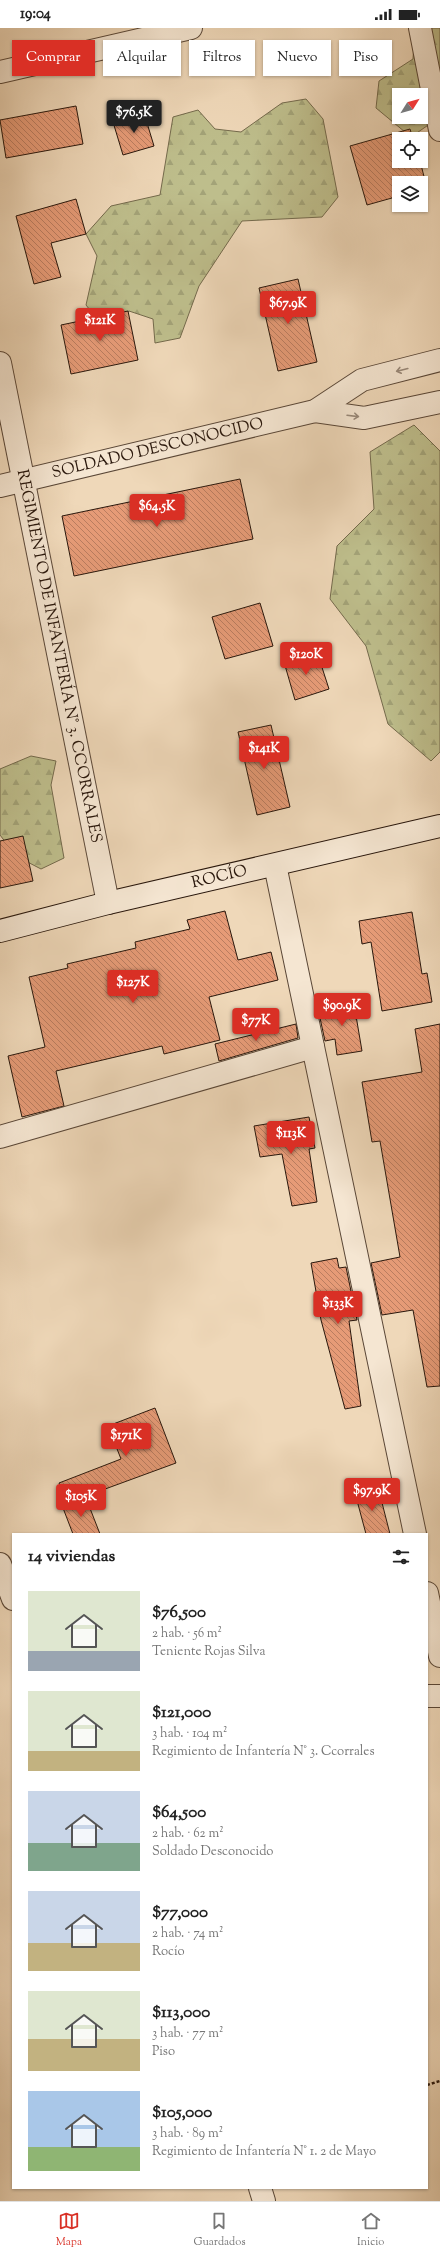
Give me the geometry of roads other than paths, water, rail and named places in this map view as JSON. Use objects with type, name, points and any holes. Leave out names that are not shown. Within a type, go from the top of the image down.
[{"type":"street","points":[[0,72],[191,28]]},
{"type":"street","points":[[420,28],[440,130]]},
{"type":"street","name":"SOLDADO DESCONOCIDO","points":[[0,486],[315,411],[362,380],[440,360]]},
{"type":"street","name":"REGIMIENTO DE INFANTERÍA N° 3. CCORRALES","points":[[0,363],[108,903]]},
{"type":"street","name":"SOLDADO DESCONOCIDO","points":[[315,411],[364,418],[440,402]]},
{"type":"street","name":"ROCÍO","points":[[0,931],[108,903],[440,827]]},
{"type":"street","points":[[275,865],[415,1533]]},
{"type":"street","points":[[0,1137],[313,1047]]},
{"type":"street","points":[[0,1564],[12,1596]]},
{"type":"street","points":[[428,1599],[440,1656]]},
{"type":"street","points":[[428,1696],[440,1696]]},
{"type":"street","points":[[260,2189],[264,2201]]}]
